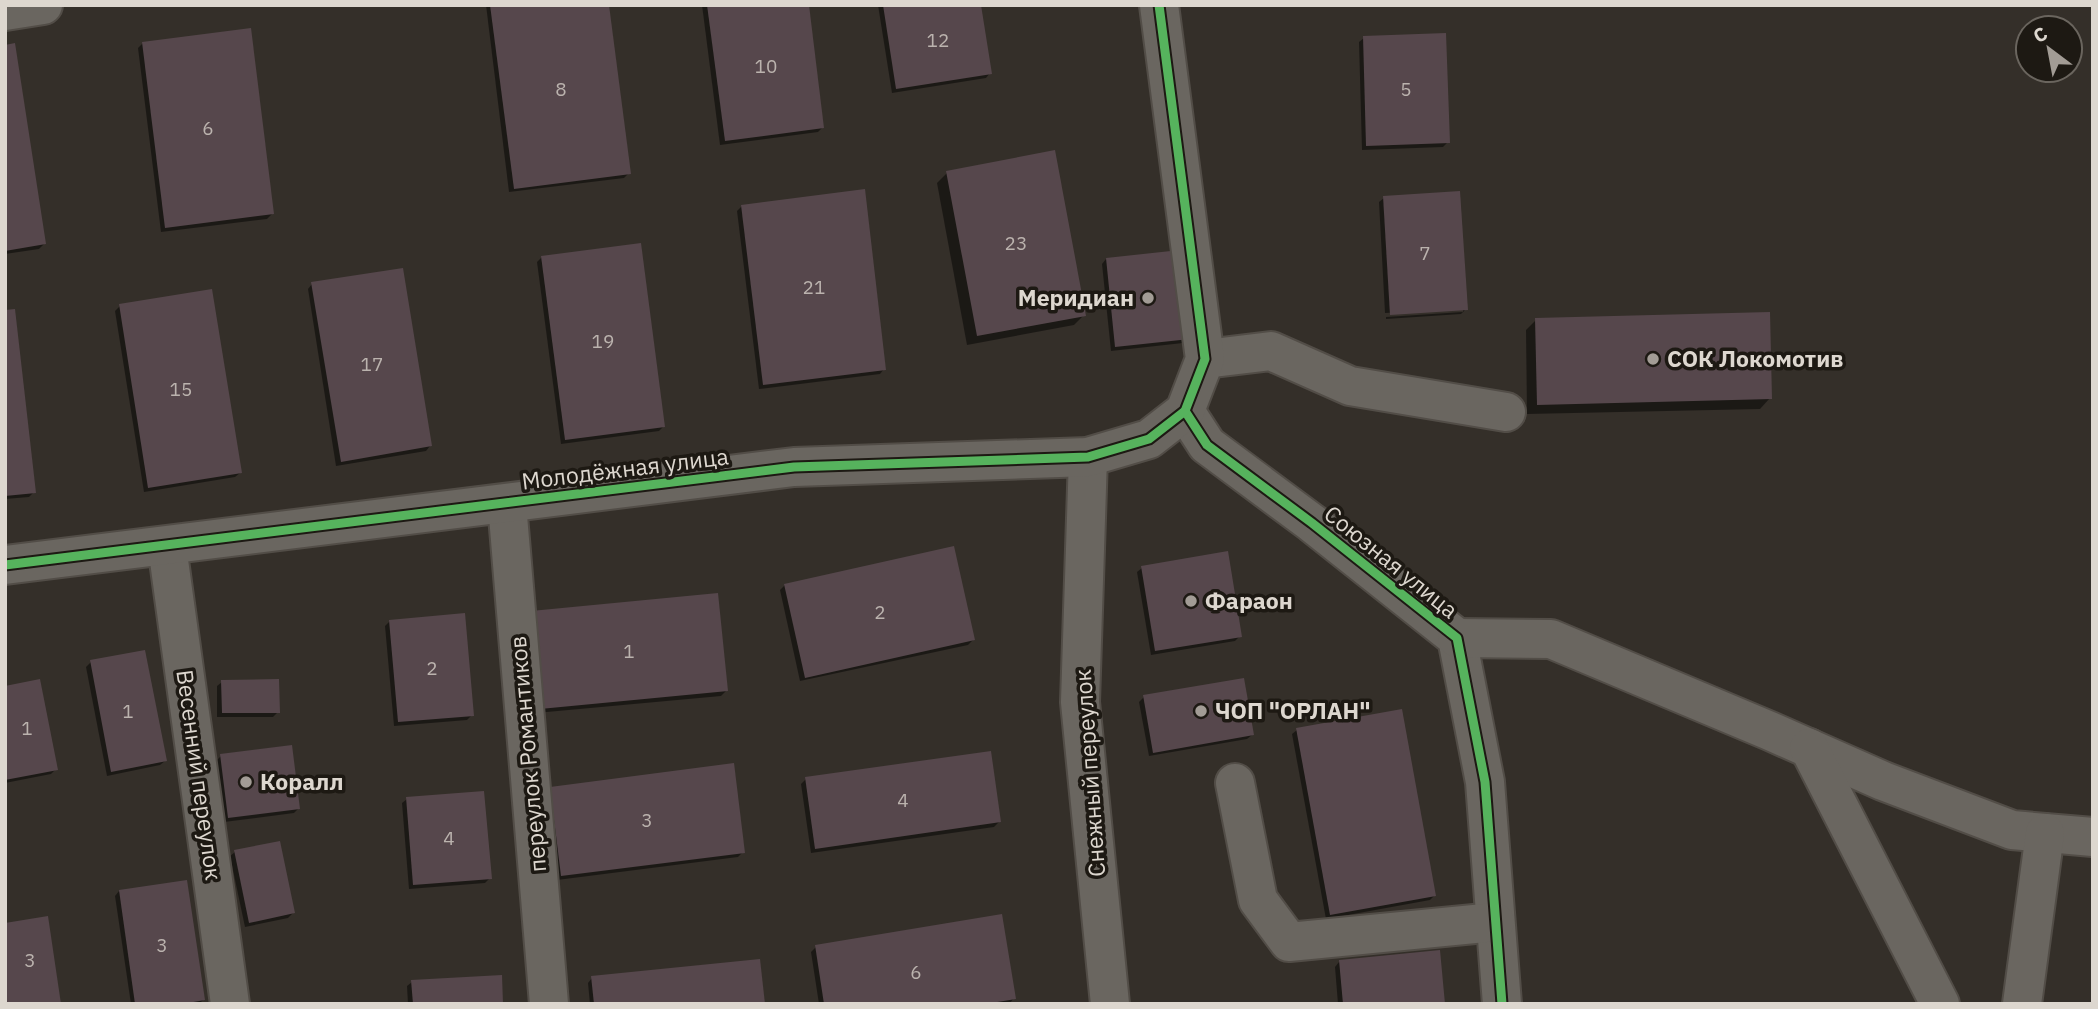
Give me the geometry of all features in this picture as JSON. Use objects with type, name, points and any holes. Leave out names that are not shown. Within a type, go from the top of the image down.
[{"type":"street","points":[[5,11],[43,5]]},
{"type":"street","points":[[1159,5],[1205,359],[1185,411]]},
{"type":"street","points":[[1205,359],[1271,351],[1350,386],[1506,412]]},
{"type":"street","name":"Молодёжная улица","points":[[5,565],[794,467],[1088,457],[1149,439],[1185,411]]},
{"type":"street","name":"Союзная улица","points":[[1185,411],[1207,445],[1312,523],[1457,638],[1485,782],[1502,1004]]},
{"type":"street","name":"Снежный переулок","points":[[1088,457],[1080,702],[1110,1004]]},
{"type":"street","name":"переулок Романтиков","points":[[507,504],[549,1004]]},
{"type":"street","name":"Весенний переулок","points":[[167,546],[230,1004]]},
{"type":"street","points":[[1457,638],[1551,639],[1883,782],[2012,830],[2093,837]]},
{"type":"street","points":[[1809,748],[1940,1004]]},
{"type":"street","points":[[1235,783],[1258,900],[1289,942],[1495,922]]},
{"type":"street","points":[[2022,1004],[2045,833]]},
{"type":"building","points":[[490,5],[609,5],[631,174],[514,189]]},
{"type":"building","points":[[707,5],[809,5],[824,128],[725,141]]},
{"type":"building","points":[[883,5],[981,5],[992,74],[896,89]]},
{"type":"building","points":[[251,28],[274,214],[165,228],[142,42]]},
{"type":"building","points":[[1446,33],[1450,143],[1366,146],[1363,36]]},
{"type":"building","points":[[15,43],[46,244],[5,251],[5,45]]},
{"type":"building","points":[[1055,150],[1086,316],[977,336],[946,171]]},
{"type":"building","points":[[865,189],[886,370],[763,385],[741,205]]},
{"type":"building","points":[[1460,191],[1468,310],[1390,315],[1383,196]]},
{"type":"building","points":[[641,243],[665,427],[565,440],[541,256]]},
{"type":"building","name":"Меридиан","points":[[1180,250],[1190,339],[1115,347],[1106,258]]},
{"type":"building","points":[[403,268],[432,446],[341,462],[311,282]]},
{"type":"building","points":[[212,289],[242,473],[148,488],[119,304]]},
{"type":"building","points":[[15,309],[36,493],[5,496],[5,310]]},
{"type":"building","name":"СОК Локомотив","points":[[1770,312],[1772,399],[1537,405],[1535,318]]},
{"type":"building","points":[[954,546],[975,640],[805,678],[784,584]]},
{"type":"building","name":"Фараон","points":[[1228,551],[1242,637],[1155,651],[1141,566]]},
{"type":"building","points":[[718,593],[728,691],[540,709],[531,611]]},
{"type":"building","points":[[465,613],[474,716],[398,722],[389,620]]},
{"type":"building","points":[[145,650],[167,761],[111,772],[90,660]]},
{"type":"building","points":[[1244,678],[1254,735],[1153,753],[1143,695]]},
{"type":"building","points":[[40,679],[58,770],[5,780],[5,686]]},
{"type":"building","points":[[279,679],[280,713],[222,713],[221,680]]},
{"type":"building","points":[[1402,709],[1436,896],[1330,915],[1296,728]]},
{"type":"building","points":[[292,745],[300,809],[228,818],[220,754]]},
{"type":"building","points":[[991,751],[1001,822],[815,849],[805,777]]},
{"type":"building","points":[[734,763],[745,853],[561,876],[550,787]]},
{"type":"building","points":[[484,791],[492,879],[413,885],[406,797]]},
{"type":"building","points":[[280,841],[295,913],[249,923],[234,850]]},
{"type":"building","points":[[187,880],[205,1000],[182,1004],[135,1004],[119,890]]},
{"type":"building","points":[[1002,914],[1016,999],[985,1004],[824,1004],[815,945]]},
{"type":"building","points":[[48,916],[61,1004],[6,1004],[5,923]]},
{"type":"building","points":[[1440,950],[1445,1004],[1343,1004],[1339,960]]},
{"type":"building","points":[[760,959],[765,1004],[594,1004],[591,976]]},
{"type":"building","points":[[502,975],[503,1004],[413,1004],[411,980]]},
{"type":"cycle path","points":[[5,565],[794,467],[1088,457],[1149,439],[1185,411],[1205,359],[1159,5]]},
{"type":"cycle path","points":[[1185,411],[1207,445],[1312,523],[1457,638],[1485,782],[1502,1004]]},
{"type":"place","name":"Меридиан","points":[[1148,298]]},
{"type":"place","name":"СОК Локомотив","points":[[1653,359]]},
{"type":"place","name":"Фараон","points":[[1191,601]]},
{"type":"place","name":"ЧОП \"ОРЛАН\"","points":[[1201,711]]},
{"type":"place","name":"Коралл","points":[[246,782]]}]
